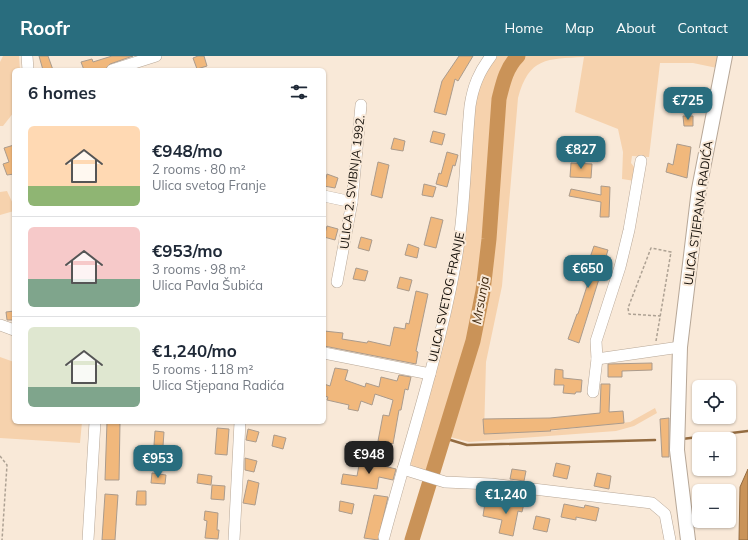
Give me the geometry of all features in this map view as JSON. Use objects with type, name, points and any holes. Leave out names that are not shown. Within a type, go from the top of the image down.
[{"type":"main road","name":"ULICA STJEPANA RADIĆA","points":[[688,540],[676,434],[680,347],[699,188],[725,56]]},
{"type":"street","points":[[27,56],[28,68]]},
{"type":"street","points":[[118,68],[156,56]]},
{"type":"street","name":"ULICA SVETOG FRANJE","points":[[384,538],[407,470],[446,307],[461,230],[472,94],[477,77],[491,56]]},
{"type":"street","name":"ULICA 2. SVIBNJA 1992.","points":[[337,282],[352,202],[361,105]]},
{"type":"street","points":[[593,392],[596,341],[620,266],[629,230],[641,161]]},
{"type":"street","points":[[326,196],[352,202]]},
{"type":"street","points":[[0,325],[12,329]]},
{"type":"street","points":[[596,359],[680,347]]},
{"type":"street","points":[[326,353],[430,374]]},
{"type":"street","points":[[88,540],[95,424]]},
{"type":"street","points":[[234,540],[240,424]]},
{"type":"street","points":[[407,470],[445,482],[491,484],[652,503],[665,514],[670,540]]},
{"type":"path","points":[[654,351],[671,252],[651,248],[628,308],[629,314],[660,316]]},
{"type":"path","points":[[0,456],[7,465],[2,540]]},
{"type":"shaded area","points":[[3,56],[19,56],[20,68],[12,68],[12,115],[3,126],[0,126],[0,62]]},
{"type":"shaded area","points":[[495,56],[511,56],[500,73],[493,93],[479,285],[467,337],[427,472],[413,467],[410,459],[445,330],[475,95]]},
{"type":"shaded area","points":[[525,56],[719,56],[717,68],[693,63],[660,63],[649,157],[632,156],[631,163],[635,168],[635,181],[622,179],[623,152],[618,129],[575,112],[584,57],[550,60],[541,63],[528,75],[522,85],[518,98],[502,286],[486,362],[484,434],[550,431],[630,422],[655,408],[657,413],[634,426],[616,431],[469,442],[450,437],[484,315],[492,269],[507,87],[513,71]]},
{"type":"shaded area","points":[[7,191],[12,202],[12,212],[0,215],[0,192]]},
{"type":"shaded area","points":[[0,357],[12,361],[12,424],[82,424],[80,443],[0,438]]},
{"type":"shaded area","points":[[748,469],[748,540],[739,540],[740,487]]},
{"type":"building","points":[[39,56],[48,56],[52,68],[42,68]]},
{"type":"building","points":[[112,56],[133,56],[110,64],[107,68],[83,68],[81,62],[92,59],[93,62]]},
{"type":"building","points":[[204,56],[207,66],[197,68],[193,58]]},
{"type":"building","points":[[459,56],[473,56],[458,81],[455,79],[446,115],[434,112],[442,81]]},
{"type":"building","points":[[683,116],[693,116],[693,126],[684,126]]},
{"type":"building","points":[[433,131],[445,134],[442,145],[430,142]]},
{"type":"building","points":[[394,138],[405,141],[403,151],[391,149]]},
{"type":"building","points":[[677,144],[691,147],[687,178],[666,172],[668,163],[673,165]]},
{"type":"building","points":[[12,146],[12,174],[7,175],[3,164],[9,162],[4,148]]},
{"type":"building","points":[[447,152],[458,155],[455,166],[453,165],[447,187],[436,184],[439,173],[441,174]]},
{"type":"building","points":[[378,162],[389,165],[382,198],[371,195]]},
{"type":"building","points":[[571,163],[592,164],[591,178],[570,177]]},
{"type":"building","points":[[327,174],[338,178],[335,188],[326,186]]},
{"type":"building","points":[[424,184],[436,187],[433,197],[422,195]]},
{"type":"building","points":[[601,186],[610,187],[609,217],[600,217],[601,202],[569,196],[571,189],[601,195]]},
{"type":"building","points":[[431,217],[443,220],[436,248],[424,245]]},
{"type":"building","points":[[327,226],[338,229],[335,240],[326,238]]},
{"type":"building","points":[[361,237],[372,240],[369,251],[358,248]]},
{"type":"building","points":[[408,244],[419,248],[417,258],[405,255]]},
{"type":"building","points":[[594,246],[608,250],[579,343],[568,339],[588,283],[570,276],[573,268],[585,272]]},
{"type":"building","points":[[356,268],[368,271],[365,281],[353,279]]},
{"type":"building","points":[[400,277],[412,280],[409,291],[397,288]]},
{"type":"building","points":[[416,291],[428,294],[416,351],[418,352],[416,364],[326,346],[326,331],[343,333],[342,339],[367,343],[368,341],[390,346],[394,327],[405,329],[406,323],[409,324]]},
{"type":"building","points":[[12,311],[12,320],[7,320],[6,312]]},
{"type":"building","points":[[652,363],[652,370],[622,371],[622,377],[608,377],[608,364]]},
{"type":"building","points":[[335,368],[348,370],[345,380],[365,387],[366,383],[379,387],[381,377],[397,381],[399,375],[411,377],[408,390],[405,389],[401,410],[399,410],[393,444],[378,441],[383,415],[389,416],[393,400],[375,394],[372,405],[361,401],[358,411],[348,409],[349,405],[327,400],[326,385],[330,386]]},
{"type":"building","points":[[555,369],[563,370],[563,378],[582,380],[581,392],[576,392],[575,394],[563,393],[564,385],[554,385]]},
{"type":"building","points":[[601,384],[610,384],[609,412],[623,411],[624,423],[550,430],[551,431],[484,434],[483,419],[550,418],[600,413]]},
{"type":"building","points":[[669,418],[669,457],[662,457],[660,419]]},
{"type":"building","points":[[107,424],[120,424],[119,480],[105,480]]},
{"type":"building","points":[[217,428],[229,429],[227,455],[215,454]]},
{"type":"building","points":[[248,429],[259,432],[256,442],[246,440]]},
{"type":"building","points":[[155,431],[164,432],[163,446],[154,445]]},
{"type":"building","points":[[274,435],[286,438],[283,449],[272,446]]},
{"type":"building","points":[[245,458],[257,461],[254,472],[245,470]]},
{"type":"building","points":[[360,460],[396,469],[393,480],[379,477],[377,489],[341,484],[343,474],[357,476]]},
{"type":"building","points":[[556,463],[570,466],[567,479],[553,476]]},
{"type":"building","points":[[512,469],[526,471],[524,481],[510,479]]},
{"type":"building","points":[[152,473],[166,475],[165,484],[151,483]]},
{"type":"building","points":[[597,473],[611,476],[609,489],[594,486]]},
{"type":"building","points":[[198,474],[212,476],[211,485],[197,483]]},
{"type":"building","points":[[248,480],[259,483],[255,505],[243,503]]},
{"type":"building","points":[[212,485],[225,486],[224,500],[211,499]]},
{"type":"building","points":[[137,491],[146,491],[146,505],[136,505]]},
{"type":"building","points":[[105,494],[118,495],[115,540],[102,540]]},
{"type":"building","points":[[374,495],[388,497],[378,540],[364,538]]},
{"type":"building","points":[[511,497],[525,499],[522,512],[518,511],[513,536],[499,533],[502,520],[483,516],[485,503],[509,508]]},
{"type":"building","points":[[340,501],[354,504],[352,514],[339,511]]},
{"type":"building","points":[[564,504],[584,508],[585,505],[599,508],[596,521],[576,517],[576,520],[561,517]]},
{"type":"building","points":[[205,511],[218,513],[218,539],[205,538],[207,521],[204,520]]},
{"type":"building","points":[[536,516],[550,519],[547,532],[533,529]]},
{"type":"waterway","name":"Mrsunja","points":[[412,540],[473,341],[483,291],[489,239],[499,99],[508,71],[518,56]]},
{"type":"waterway","points":[[682,439],[748,431]]},
{"type":"waterway","points":[[444,438],[467,445],[655,440]]}]
